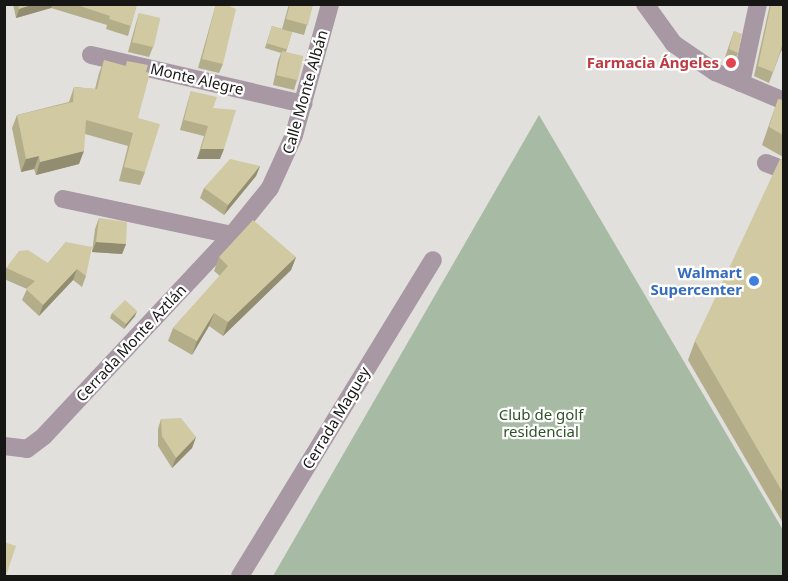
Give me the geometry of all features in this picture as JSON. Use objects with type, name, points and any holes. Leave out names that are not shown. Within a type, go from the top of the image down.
[{"type":"street","name":"Calle Monte Albán","points":[[232,235],[281,169],[303,104],[330,4]]},
{"type":"street","points":[[645,4],[674,44],[715,72],[783,101]]},
{"type":"street","points":[[741,83],[758,4]]},
{"type":"street","name":"Monte Alegre","points":[[91,55],[303,104]]},
{"type":"street","points":[[766,163],[783,170]]},
{"type":"street","points":[[63,199],[232,235]]},
{"type":"street","name":"Cerrada Monte Aztlán","points":[[4,446],[27,448],[44,436],[232,235]]},
{"type":"street","name":"Cerrada Maguey","points":[[240,576],[433,260]]},
{"type":"green space","name":"Club de golf residencial","points":[[539,115],[783,530],[783,576],[273,576]]},
{"type":"building","points":[[18,4],[34,4],[19,9]]},
{"type":"building","points":[[74,4],[137,4],[131,26]]},
{"type":"building","points":[[216,4],[224,4],[236,9],[223,64],[202,59]]},
{"type":"building","points":[[290,4],[313,4],[308,25],[286,19]]},
{"type":"building","points":[[771,4],[783,4],[783,43],[773,72],[758,66]]},
{"type":"building","points":[[139,13],[160,18],[154,47],[132,42]]},
{"type":"building","points":[[272,26],[292,32],[287,49],[267,43]]},
{"type":"building","points":[[734,31],[742,34],[738,53],[729,49]]},
{"type":"building","points":[[282,51],[303,56],[298,80],[276,75]]},
{"type":"building","points":[[104,60],[126,66],[127,61],[148,65],[146,72],[150,73],[138,118],[160,124],[145,172],[124,167],[133,133],[86,120],[84,151],[40,162],[39,156],[26,159],[17,115],[73,102],[74,87],[97,89]]},
{"type":"building","points":[[191,91],[217,97],[213,108],[236,110],[224,149],[201,149],[208,126],[184,120]]},
{"type":"building","points":[[778,99],[783,100],[783,135],[769,127]]},
{"type":"building","points":[[230,159],[260,166],[228,205],[204,188]]},
{"type":"building","name":"Walmart Supercenter","points":[[780,159],[783,160],[783,493],[695,341]]},
{"type":"building","points":[[99,218],[127,222],[126,244],[96,242]]},
{"type":"building","points":[[253,220],[296,257],[228,322],[214,313],[197,341],[173,328],[228,266],[219,257]]},
{"type":"building","points":[[66,242],[92,247],[86,276],[77,269],[43,305],[26,289],[35,281],[6,268],[19,251],[28,250],[48,263]]},
{"type":"building","points":[[125,300],[137,311],[126,324],[112,313]]},
{"type":"building","points":[[181,418],[196,437],[176,458],[162,436],[161,419]]},
{"type":"building","points":[[4,542],[16,546],[6,576],[4,576]]},
{"type":"place","name":"Farmacia Ángeles","points":[[731,63]]},
{"type":"place","name":"Walmart Supercenter","points":[[754,281]]}]
